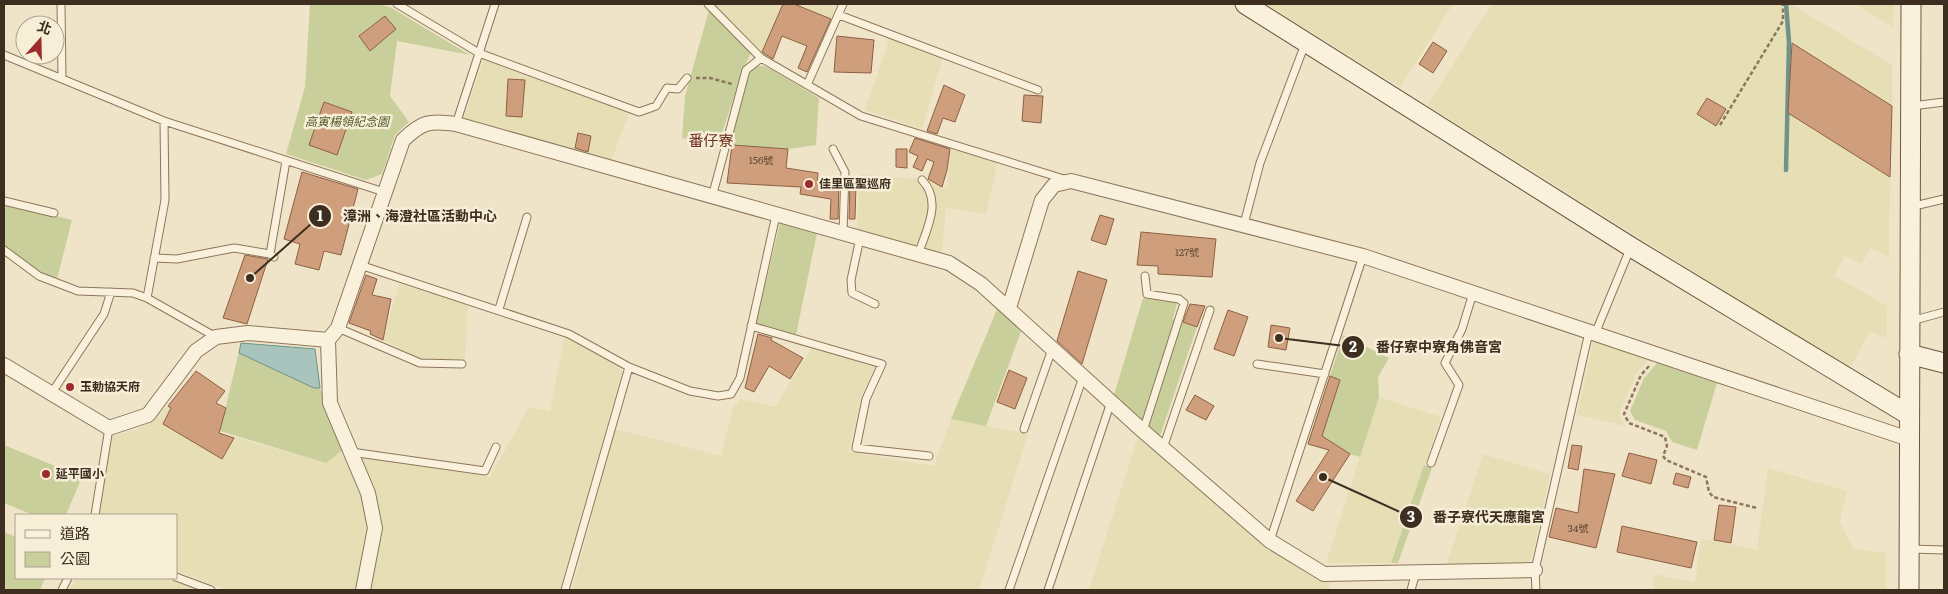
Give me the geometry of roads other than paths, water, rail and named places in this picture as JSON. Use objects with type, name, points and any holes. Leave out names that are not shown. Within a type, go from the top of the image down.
[{"type":"street","points":[[1245,4],[1631,247],[1909,415]]},
{"type":"street","points":[[1909,590],[1911,4]]},
{"type":"street","points":[[363,590],[375,528],[368,493],[330,402],[328,340],[338,328],[403,140],[418,126],[435,121],[456,124],[949,263],[981,284],[1009,308],[1110,402],[1270,541],[1324,574],[1535,570]]},
{"type":"street","points":[[1009,308],[1042,200],[1054,185],[1071,181],[1364,256],[1909,439]]},
{"type":"street","points":[[4,365],[109,428],[148,415],[196,351],[216,337],[248,333],[328,340]]},
{"type":"street","points":[[1909,354],[1944,363]]},
{"type":"lane","points":[[61,4],[62,79]]},
{"type":"lane","points":[[397,4],[479,53],[640,112],[656,106],[667,88],[678,88],[687,78]]},
{"type":"lane","points":[[456,124],[495,4]]},
{"type":"lane","points":[[708,4],[761,58],[861,116],[1071,181]]},
{"type":"lane","points":[[806,85],[843,4]]},
{"type":"lane","points":[[839,16],[1038,90]]},
{"type":"lane","points":[[1244,224],[1260,162],[1306,41]]},
{"type":"lane","points":[[4,55],[164,121],[384,192]]},
{"type":"lane","points":[[712,197],[746,70],[761,58]]},
{"type":"lane","points":[[1910,106],[1944,102]]},
{"type":"lane","points":[[148,298],[166,200],[164,121]]},
{"type":"lane","points":[[833,150],[845,172],[842,234]]},
{"type":"lane","points":[[154,258],[177,259],[234,248],[272,256],[286,161]]},
{"type":"lane","points":[[918,255],[933,211],[933,200],[928,187],[922,180]]},
{"type":"lane","points":[[1910,207],[1944,199]]},
{"type":"lane","points":[[4,201],[54,213]]},
{"type":"lane","points":[[360,265],[569,334],[629,367],[690,391],[718,396],[731,394],[740,378],[776,215]]},
{"type":"lane","points":[[499,310],[527,217]]},
{"type":"lane","points":[[860,238],[851,280],[852,293],[875,304]]},
{"type":"lane","points":[[1536,590],[1535,570],[1592,333],[1631,247]]},
{"type":"lane","points":[[4,250],[39,276],[78,291],[133,293],[148,298],[216,337]]},
{"type":"lane","points":[[1270,541],[1364,256]]},
{"type":"lane","points":[[1143,431],[1184,303],[1179,299],[1146,294],[1145,276]]},
{"type":"lane","points":[[51,394],[104,314],[111,292]]},
{"type":"lane","points":[[1431,463],[1459,385],[1445,363],[1462,329],[1473,293]]},
{"type":"lane","points":[[1163,448],[1210,310]]},
{"type":"lane","points":[[1910,322],[1944,312]]},
{"type":"lane","points":[[751,326],[882,364],[866,399],[856,448],[929,456]]},
{"type":"lane","points":[[338,328],[420,363],[462,364]]},
{"type":"lane","points":[[1024,429],[1052,349]]},
{"type":"lane","points":[[1258,364],[1325,374]]},
{"type":"lane","points":[[566,590],[629,367]]},
{"type":"lane","points":[[1009,590],[1083,377]]},
{"type":"lane","points":[[1048,590],[1110,402]]},
{"type":"lane","points":[[95,514],[109,428]]},
{"type":"lane","points":[[350,452],[485,471],[496,446]]},
{"type":"lane","points":[[1908,549],[1944,550]]},
{"type":"lane","points":[[1411,590],[1416,572]]},
{"type":"lane","points":[[178,578],[211,590]]},
{"type":"water","points":[[241,343],[315,349],[320,388],[314,388],[239,353]]},
{"type":"waterway","points":[[1786,4],[1789,42],[1786,170]]},
{"type":"place","name":"佳里區聖巡府","points":[[809,184]]},
{"type":"place","name":"漳洲、海澄社區活動中心","points":[[250,278]]},
{"type":"place","name":"番仔寮中寮角佛音宮","points":[[1279,338]]},
{"type":"place","name":"玉勅協天府","points":[[70,387]]},
{"type":"place","name":"延平國小","points":[[46,474]]},
{"type":"place","name":"番子寮代天應龍宮","points":[[1323,477]]},
{"type":"district","name":"番仔寮","points":[[711,141]]},
{"type":"park label","name":"高寅楊領紀念園","points":[[347,122]]}]
